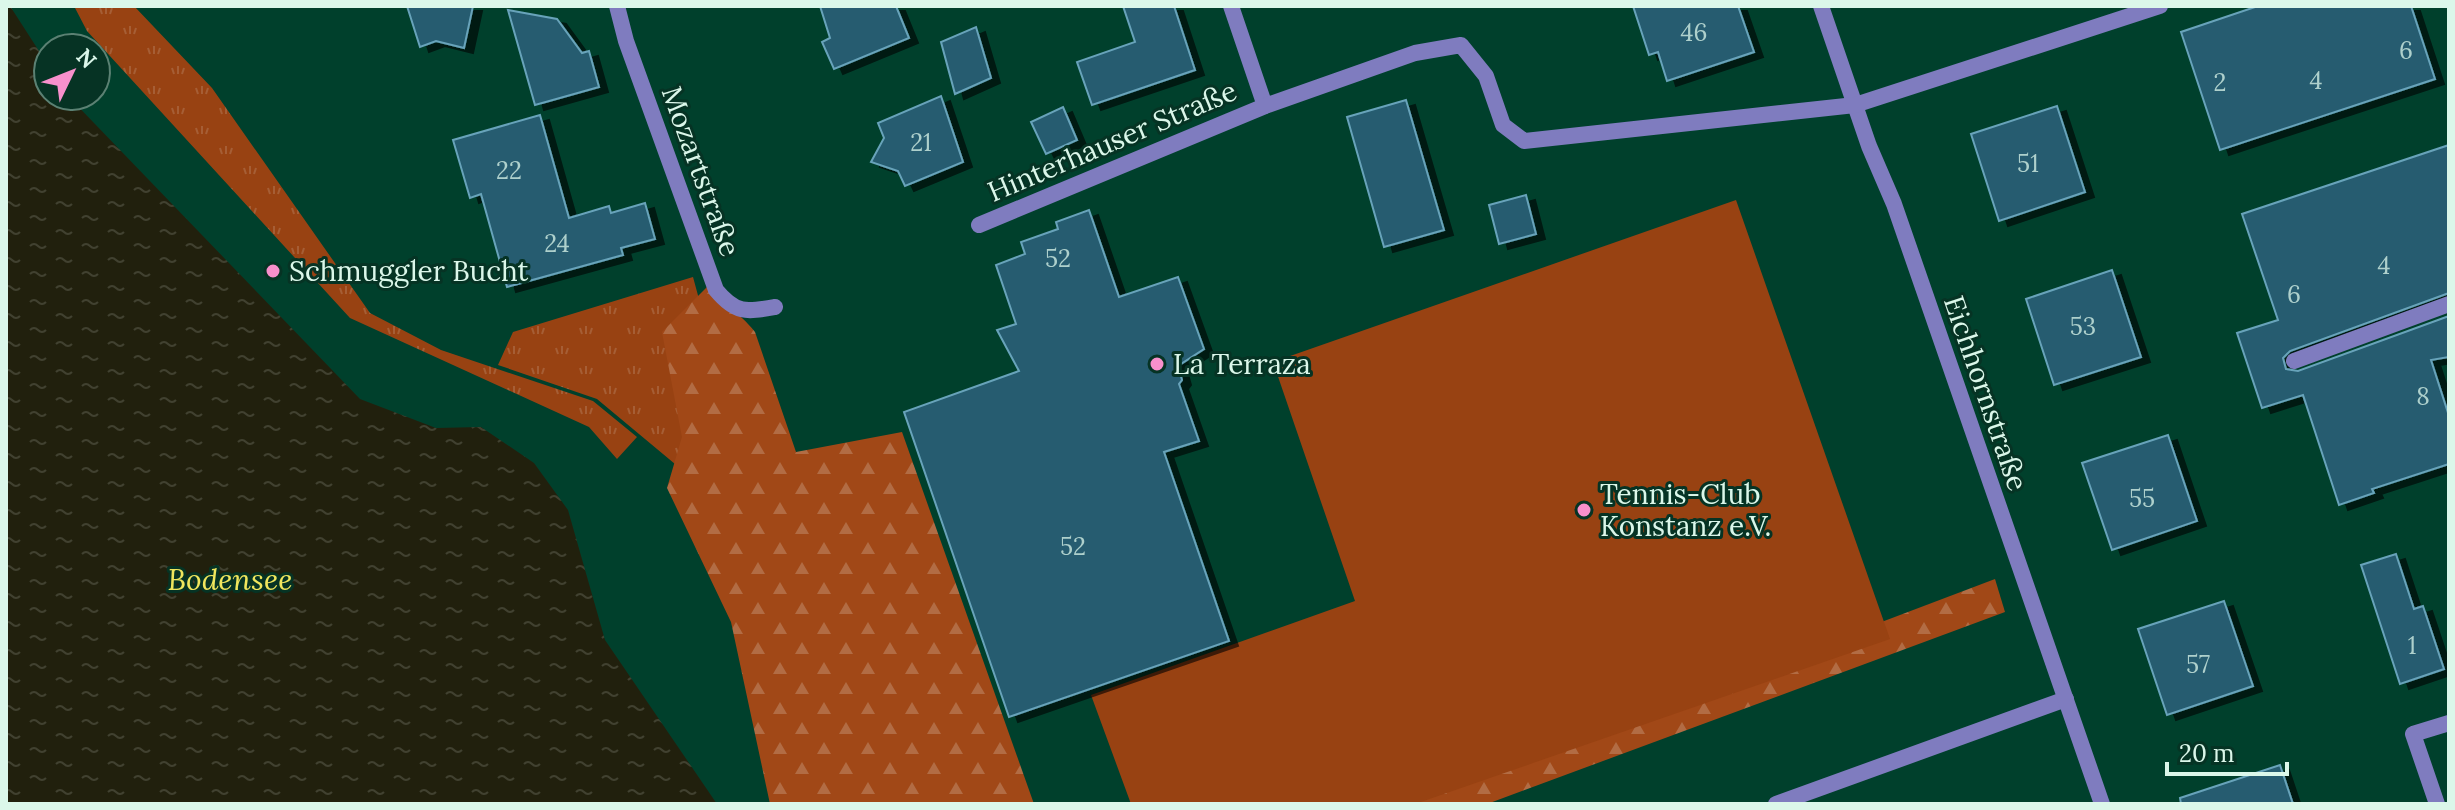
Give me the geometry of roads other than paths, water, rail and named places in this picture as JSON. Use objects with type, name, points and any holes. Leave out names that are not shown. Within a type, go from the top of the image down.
[{"type":"street","name":"Mozartstraße","points":[[617,6],[626,41],[716,290],[729,305],[748,311],[775,307]]},
{"type":"street","name":"Hinterhauser Straße","points":[[1231,6],[1265,106]]},
{"type":"street","name":"Eichhornstraße","points":[[1821,6],[1894,204],[2102,804]]},
{"type":"street","points":[[1855,105],[2160,6]]},
{"type":"street","name":"Hinterhauser Straße","points":[[979,225],[1265,106],[1415,53],[1461,45],[1486,76],[1503,125],[1524,141],[1855,105]]},
{"type":"street","points":[[2294,361],[2449,304]]},
{"type":"street","points":[[1776,804],[2066,699]]},
{"type":"street","points":[[2437,804],[2413,734],[2449,723]]},
{"type":"water","name":"Bodensee","points":[[6,6],[10,6],[32,40],[32,112],[83,112],[360,399],[436,428],[481,427],[534,463],[568,510],[605,640],[717,804],[6,804]]},
{"type":"place","name":"Schmuggler Bucht","points":[[273,271]]},
{"type":"place","name":"La Terraza","points":[[1157,364]]},
{"type":"place","name":"Tennis-Club Konstanz e.V.","points":[[1584,510]]}]
